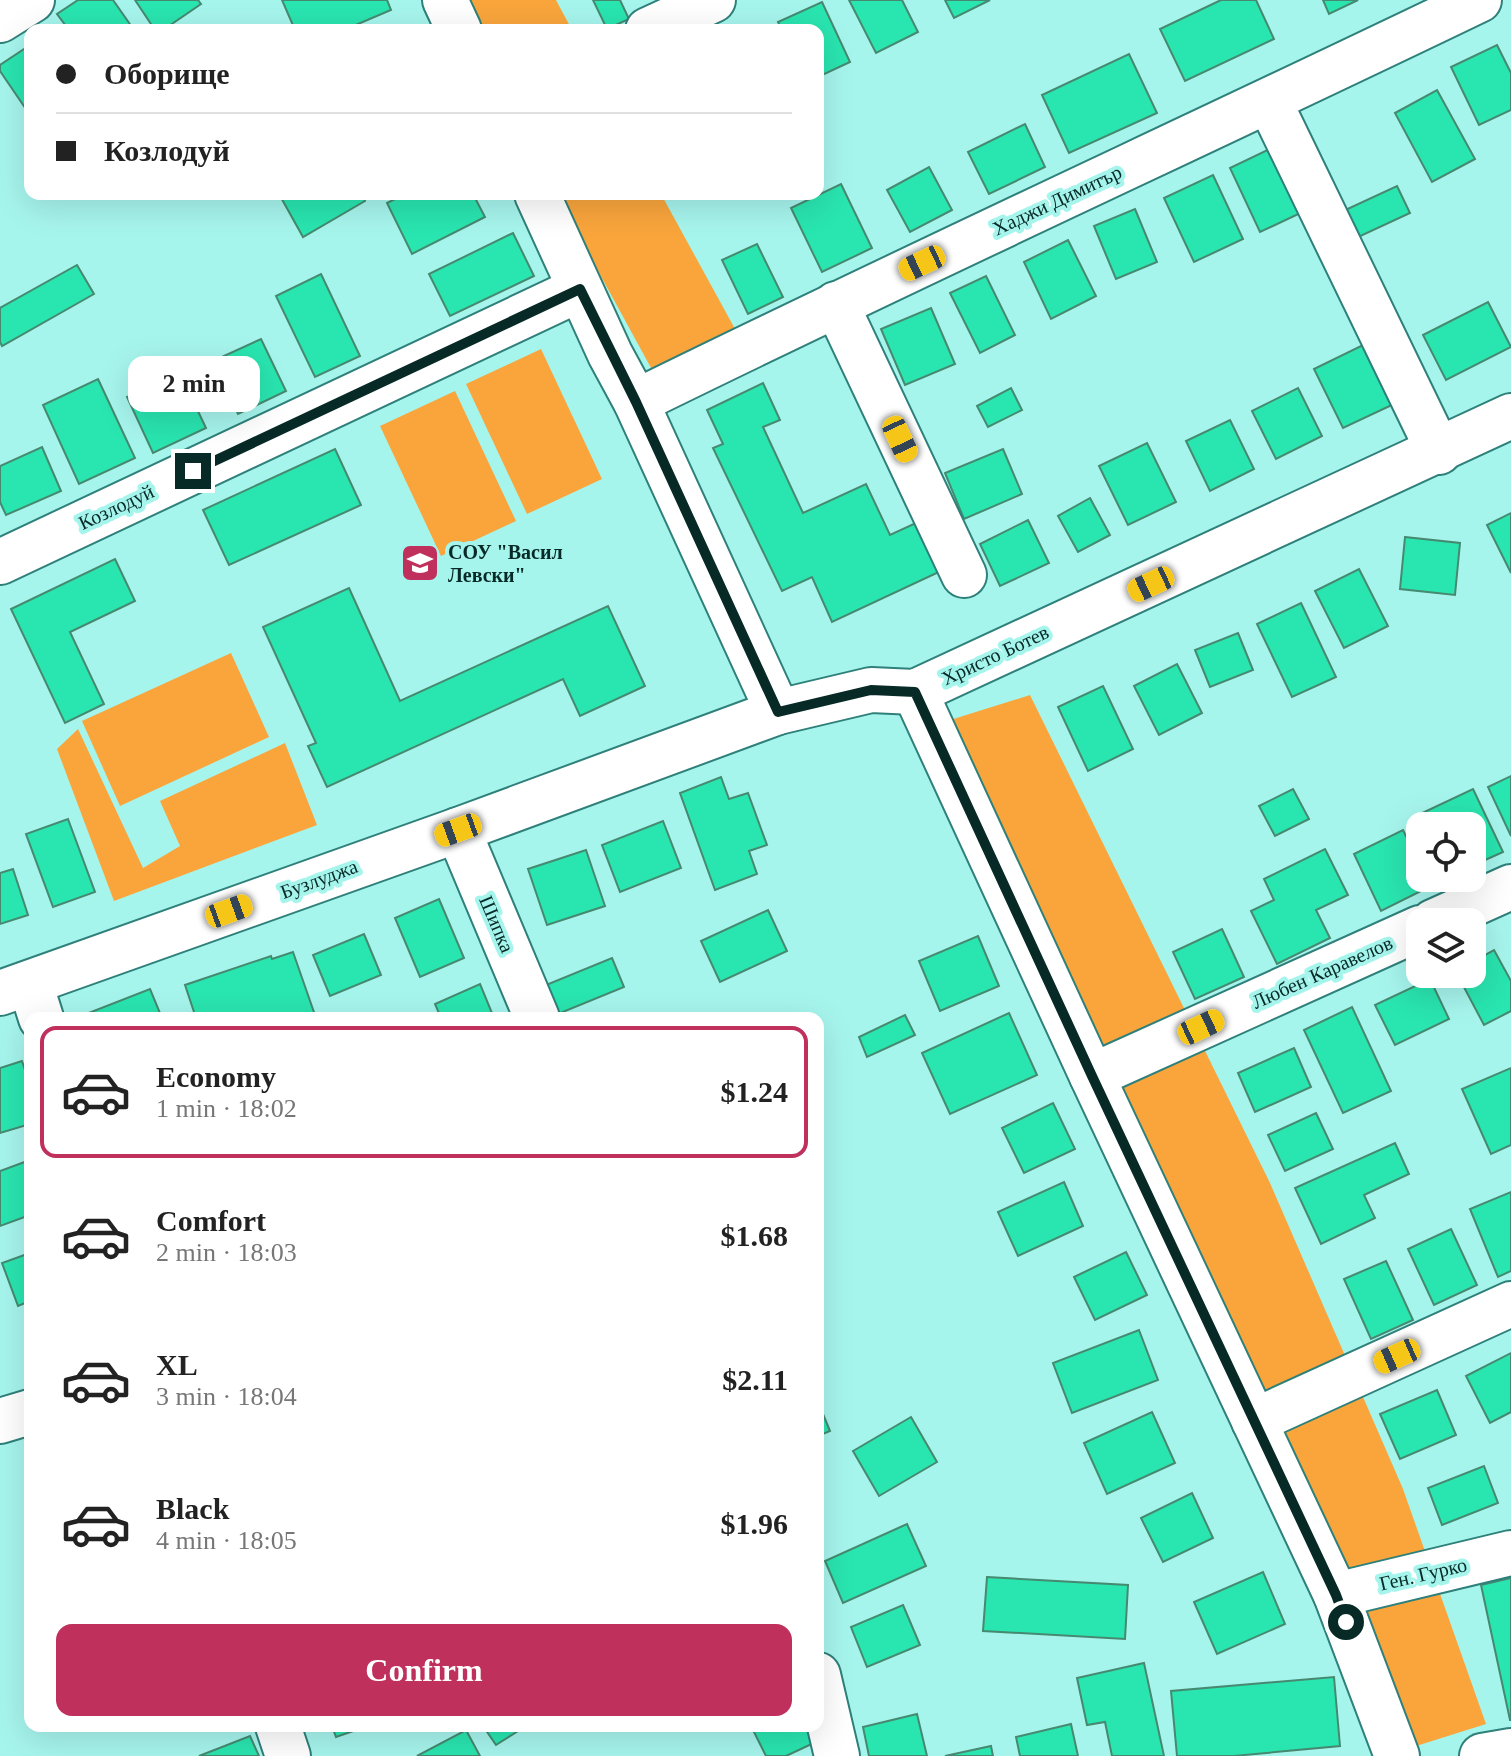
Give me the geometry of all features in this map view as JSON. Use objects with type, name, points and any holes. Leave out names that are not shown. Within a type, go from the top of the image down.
[{"type":"street","points":[[0,20],[32,0]]},
{"type":"street","points":[[445,0],[456,24]]},
{"type":"street","points":[[661,24],[713,0]]},
{"type":"street","name":"Хаджи Димитър","points":[[636,402],[1479,0]]},
{"type":"street","points":[[1269,101],[1439,452]]},
{"type":"street","points":[[540,200],[778,712]]},
{"type":"street","name":"Козлодуй","points":[[0,562],[580,289]]},
{"type":"street","points":[[836,304],[964,575]]},
{"type":"street","name":"Христо Ботев","points":[[458,830],[778,712],[871,690],[915,692],[1439,452],[1511,416]]},
{"type":"street","points":[[915,692],[1336,1595],[1397,1756]]},
{"type":"street","name":"Бузлуджа","points":[[24,998],[458,830]]},
{"type":"street","name":"Шипка","points":[[458,830],[534,1012]]},
{"type":"street","points":[[1464,908],[1511,887]]},
{"type":"street","name":"Любен Каравелов","points":[[1092,1076],[1406,934]]},
{"type":"street","points":[[1254,1421],[1511,1304]]},
{"type":"street","points":[[0,1421],[24,1414]]},
{"type":"street","name":"Ген. Гурко","points":[[1336,1595],[1511,1553]]},
{"type":"street","points":[[824,1701],[837,1756]]},
{"type":"street","points":[[280,1732],[288,1756]]},
{"type":"street","points":[[1482,1756],[1511,1751]]},
{"type":"shaded area","points":[[449,0],[556,0],[569,24],[463,24]]},
{"type":"shaded area","points":[[559,200],[664,200],[740,338],[656,377]]},
{"type":"shaded area","points":[[541,349],[602,479],[527,514],[466,384]]},
{"type":"shaded area","points":[[455,391],[516,521],[441,556],[380,426]]},
{"type":"shaded area","points":[[231,653],[269,737],[120,806],[82,721]]},
{"type":"shaded area","points":[[1030,695],[1270,1183],[1403,1489],[1486,1724],[1394,1753],[931,726]]},
{"type":"shaded area","points":[[78,729],[143,868],[180,846],[160,801],[285,743],[317,825],[114,901],[57,749]]},
{"type":"building","points":[[78,0],[113,0],[130,24],[64,24],[57,14]]},
{"type":"building","points":[[135,0],[198,0],[201,4],[172,24],[151,24]]},
{"type":"building","points":[[282,0],[387,0],[391,10],[358,24],[292,24]]},
{"type":"building","points":[[593,0],[620,0],[629,19],[618,24],[605,24]]},
{"type":"building","points":[[849,0],[902,0],[918,32],[876,53]]},
{"type":"building","points":[[945,0],[990,0],[954,18]]},
{"type":"building","points":[[1221,0],[1256,0],[1274,39],[1185,81],[1160,29]]},
{"type":"building","points":[[1323,0],[1358,0],[1329,14]]},
{"type":"building","points":[[822,2],[850,62],[824,74],[824,24],[778,22]]},
{"type":"building","points":[[1497,45],[1511,73],[1511,110],[1479,125],[1451,67]]},
{"type":"building","points":[[24,49],[24,106],[0,71],[0,65]]},
{"type":"building","points":[[1129,54],[1157,113],[1069,153],[1042,95]]},
{"type":"building","points":[[1437,90],[1475,159],[1432,182],[1395,113]]},
{"type":"building","points":[[1025,124],[1045,167],[989,194],[968,152]]},
{"type":"building","points":[[1278,145],[1309,209],[1260,232],[1230,168]]},
{"type":"building","points":[[929,167],[952,210],[910,232],[887,190]]},
{"type":"building","points":[[1213,175],[1243,239],[1194,262],[1164,198]]},
{"type":"building","points":[[841,184],[872,248],[822,272],[791,208],[808,200],[824,200],[824,192]]},
{"type":"building","points":[[1397,186],[1410,213],[1354,239],[1341,212]]},
{"type":"building","points":[[282,200],[364,200],[365,201],[303,237]]},
{"type":"building","points":[[393,200],[476,200],[485,217],[412,254],[387,203]]},
{"type":"building","points":[[1135,209],[1157,262],[1116,279],[1094,226]]},
{"type":"building","points":[[513,233],[534,276],[450,316],[429,274]]},
{"type":"building","points":[[1068,240],[1096,296],[1051,319],[1024,262]]},
{"type":"building","points":[[757,244],[783,297],[748,314],[722,260]]},
{"type":"building","points":[[77,265],[94,294],[2,346],[0,308]]},
{"type":"building","points":[[321,274],[360,356],[315,377],[276,296]]},
{"type":"building","points":[[986,276],[1015,335],[980,353],[950,293]]},
{"type":"building","points":[[1488,302],[1511,347],[1446,380],[1423,335]]},
{"type":"building","points":[[931,308],[955,364],[905,385],[881,329]]},
{"type":"building","points":[[261,339],[286,391],[238,414],[213,361]]},
{"type":"building","points":[[1365,344],[1394,404],[1343,428],[1314,369]]},
{"type":"building","points":[[180,373],[206,428],[153,453],[127,397]]},
{"type":"building","points":[[98,379],[135,458],[79,484],[43,405]]},
{"type":"building","points":[[763,383],[780,420],[763,427],[803,513],[866,484],[890,535],[918,522],[941,571],[832,622],[812,577],[782,591],[713,448],[723,444],[707,410]]},
{"type":"building","points":[[1011,388],[1022,410],[988,427],[977,406]]},
{"type":"building","points":[[1298,388],[1322,436],[1276,459],[1252,411]]},
{"type":"building","points":[[1230,420],[1254,469],[1210,491],[1186,441]]},
{"type":"building","points":[[1147,443],[1176,502],[1128,525],[1099,466]]},
{"type":"building","points":[[42,447],[61,491],[6,515],[0,502],[0,466]]},
{"type":"building","points":[[335,449],[361,505],[229,565],[203,510]]},
{"type":"building","points":[[1003,449],[1022,494],[964,519],[945,473]]},
{"type":"building","points":[[1090,498],[1110,535],[1078,552],[1058,516]]},
{"type":"building","points":[[1511,513],[1511,573],[1487,525]]},
{"type":"building","points":[[1028,520],[1049,563],[1000,586],[980,544]]},
{"type":"building","points":[[1405,537],[1460,543],[1455,595],[1400,589]]},
{"type":"building","points":[[115,559],[135,601],[70,632],[104,704],[65,723],[11,609]]},
{"type":"building","points":[[1359,569],[1388,626],[1344,648],[1315,591]]},
{"type":"building","points":[[349,588],[400,701],[608,606],[645,686],[580,716],[563,679],[327,787],[308,746],[316,743],[263,627]]},
{"type":"building","points":[[1301,603],[1336,677],[1292,697],[1257,624]]},
{"type":"building","points":[[1238,633],[1253,670],[1210,687],[1195,650]]},
{"type":"building","points":[[1177,664],[1202,713],[1159,735],[1134,686]]},
{"type":"building","points":[[1103,686],[1133,749],[1088,771],[1058,707]]},
{"type":"building","points":[[1511,776],[1511,836],[1488,787]]},
{"type":"building","points":[[721,777],[729,799],[748,793],[767,845],[749,851],[757,874],[715,890],[680,793]]},
{"type":"building","points":[[1293,789],[1309,819],[1275,836],[1259,806]]},
{"type":"building","points":[[1473,789],[1484,812],[1424,812]]},
{"type":"building","points":[[1486,816],[1503,852],[1486,860]]},
{"type":"building","points":[[68,819],[95,892],[53,907],[26,834]]},
{"type":"building","points":[[663,821],[681,868],[620,892],[602,845]]},
{"type":"building","points":[[1403,830],[1406,836],[1406,892],[1419,892],[1381,911],[1354,854]]},
{"type":"building","points":[[1325,849],[1348,895],[1316,910],[1330,938],[1277,964],[1251,911],[1274,900],[1264,879]]},
{"type":"building","points":[[586,850],[605,906],[547,925],[528,869]]},
{"type":"building","points":[[13,869],[28,915],[0,924],[0,873]]},
{"type":"building","points":[[439,899],[464,958],[420,977],[395,918]]},
{"type":"building","points":[[768,910],[787,951],[720,982],[701,941]]},
{"type":"building","points":[[1222,929],[1244,977],[1195,999],[1173,952]]},
{"type":"building","points":[[364,934],[381,975],[330,996],[313,955]]},
{"type":"building","points":[[978,936],[999,986],[940,1011],[919,961]]},
{"type":"building","points":[[1494,950],[1511,981],[1511,1011],[1484,1025],[1464,988],[1486,988],[1486,954]]},
{"type":"building","points":[[293,952],[314,1012],[194,1012],[185,985],[271,956],[272,959]]},
{"type":"building","points":[[612,958],[624,987],[557,1012],[546,985]]},
{"type":"building","points":[[480,984],[492,1012],[438,1012],[435,1004]]},
{"type":"building","points":[[1411,988],[1434,988],[1449,1019],[1395,1045],[1375,1005]]},
{"type":"building","points":[[150,989],[160,1012],[91,1012]]},
{"type":"building","points":[[1352,1007],[1391,1091],[1343,1113],[1304,1030]]},
{"type":"building","points":[[1009,1013],[1037,1075],[950,1114],[922,1053]]},
{"type":"building","points":[[905,1015],[915,1035],[867,1057],[859,1037]]},
{"type":"building","points":[[1294,1048],[1311,1087],[1255,1112],[1238,1073]]},
{"type":"building","points":[[22,1061],[24,1067],[24,1126],[0,1133],[0,1068]]},
{"type":"building","points":[[1511,1068],[1511,1145],[1491,1154],[1462,1089]]},
{"type":"building","points":[[1053,1103],[1075,1149],[1024,1173],[1002,1128]]},
{"type":"building","points":[[1316,1113],[1333,1149],[1285,1171],[1268,1135]]},
{"type":"building","points":[[1395,1143],[1409,1174],[1364,1195],[1375,1218],[1321,1244],[1295,1188]]},
{"type":"building","points":[[24,1162],[24,1217],[0,1226],[0,1171]]},
{"type":"building","points":[[1064,1182],[1083,1226],[1018,1256],[998,1212]]},
{"type":"building","points":[[1511,1192],[1511,1271],[1498,1277],[1470,1209]]},
{"type":"building","points":[[1451,1229],[1477,1285],[1434,1305],[1408,1249]]},
{"type":"building","points":[[1126,1252],[1147,1295],[1095,1320],[1074,1277]]},
{"type":"building","points":[[24,1255],[24,1304],[18,1306],[2,1263]]},
{"type":"building","points":[[1386,1261],[1413,1320],[1371,1339],[1344,1279]]},
{"type":"building","points":[[1139,1330],[1158,1380],[1072,1413],[1053,1363]]},
{"type":"building","points":[[1511,1353],[1511,1412],[1490,1423],[1466,1376]]},
{"type":"building","points":[[1437,1390],[1456,1435],[1400,1459],[1380,1414]]},
{"type":"building","points":[[1152,1412],[1175,1463],[1107,1494],[1084,1443]]},
{"type":"building","points":[[824,1416],[830,1431],[824,1434]]},
{"type":"building","points":[[911,1417],[937,1462],[879,1496],[853,1451]]},
{"type":"building","points":[[1484,1466],[1498,1503],[1442,1525],[1428,1488]]},
{"type":"building","points":[[1192,1493],[1213,1538],[1163,1562],[1141,1518]]},
{"type":"building","points":[[907,1524],[926,1566],[843,1603],[825,1561]]},
{"type":"building","points":[[1263,1572],[1285,1624],[1217,1654],[1194,1602]]},
{"type":"building","points":[[987,1577],[1128,1585],[1125,1639],[983,1631]]},
{"type":"building","points":[[1511,1578],[1511,1720],[1510,1720],[1481,1585]]},
{"type":"building","points":[[903,1605],[920,1645],[867,1667],[851,1627]]},
{"type":"building","points":[[1144,1663],[1164,1756],[1112,1756],[1105,1722],[1087,1725],[1077,1678]]},
{"type":"building","points":[[1334,1677],[1340,1746],[1234,1756],[1177,1756],[1171,1691]]},
{"type":"building","points":[[917,1714],[927,1756],[869,1756],[863,1727]]},
{"type":"building","points":[[1071,1724],[1078,1756],[1020,1756],[1016,1737]]},
{"type":"building","points":[[334,1732],[351,1732],[336,1737]]},
{"type":"building","points":[[467,1732],[480,1756],[417,1756]]},
{"type":"building","points":[[487,1732],[517,1732],[496,1745]]},
{"type":"building","points":[[754,1732],[811,1732],[816,1742],[786,1756],[766,1756]]},
{"type":"building","points":[[250,1736],[259,1756],[199,1756]]},
{"type":"building","points":[[991,1746],[993,1756],[945,1756]]},
{"type":"place","name":"СОУ \"Васил Левски\"","points":[[420,563]]},
{"type":"route","points":[[193,471],[580,289],[636,402],[778,712],[871,690],[915,692],[1346,1622]]}]
